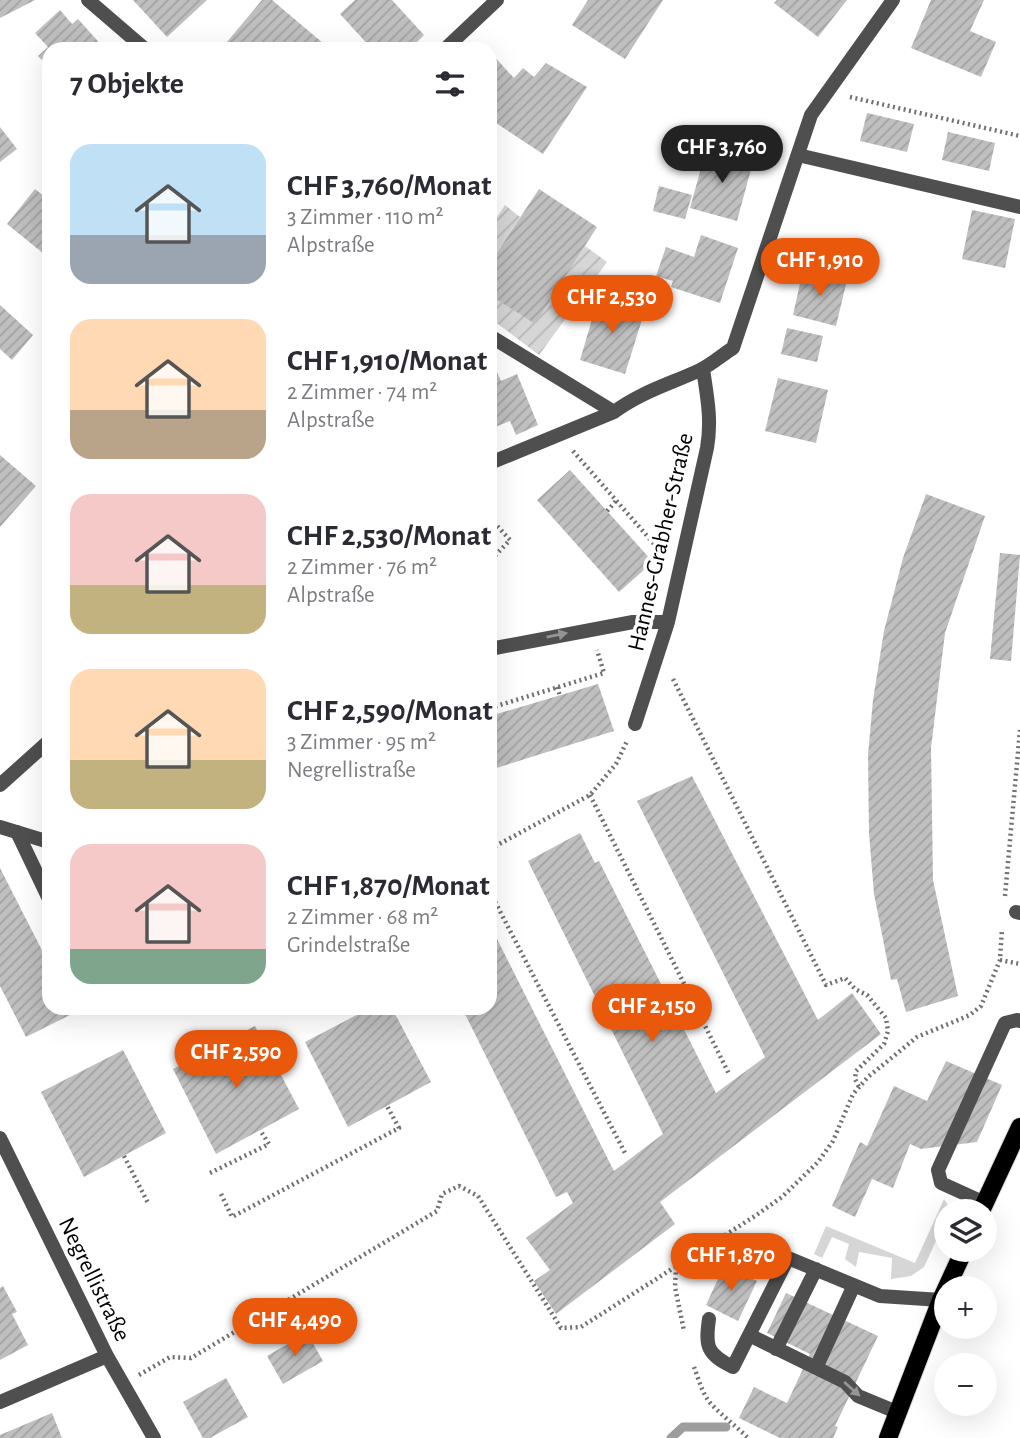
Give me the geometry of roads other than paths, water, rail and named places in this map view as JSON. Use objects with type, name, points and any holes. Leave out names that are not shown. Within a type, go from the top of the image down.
[{"type":"main road","points":[[987,1199],[1020,1127]]},
{"type":"main road","points":[[894,1428],[934,1319]]},
{"type":"street","points":[[88,0],[137,42]]},
{"type":"street","points":[[452,42],[497,0]]},
{"type":"street","points":[[497,460],[614,412],[653,388],[703,369],[733,348],[811,115],[893,0]]},
{"type":"street","points":[[798,155],[1020,208]]},
{"type":"street","points":[[497,340],[614,412]]},
{"type":"street","name":"Hannes-Grabher-Straße","points":[[635,724],[668,622],[710,429],[703,369]]},
{"type":"street","points":[[497,648],[633,622],[668,622]]},
{"type":"street","points":[[0,785],[42,747]]},
{"type":"street","points":[[0,827],[42,840]]},
{"type":"street","points":[[17,832],[42,884]]},
{"type":"street","points":[[969,1199],[941,1183],[938,1170],[1005,1024],[1020,1021]]},
{"type":"street","name":"Negrellistraße","points":[[0,1138],[107,1356],[154,1438]]},
{"type":"street","points":[[709,1319],[706,1341],[716,1359],[733,1367],[788,1258],[880,1296],[934,1300]]},
{"type":"street","points":[[776,1349],[816,1269]]},
{"type":"street","points":[[816,1368],[854,1285]]},
{"type":"street","points":[[748,1335],[845,1382],[894,1428]]},
{"type":"street","points":[[0,1402],[107,1356]]},
{"type":"waterway","points":[[671,1438],[683,1427],[726,1427]]}]
